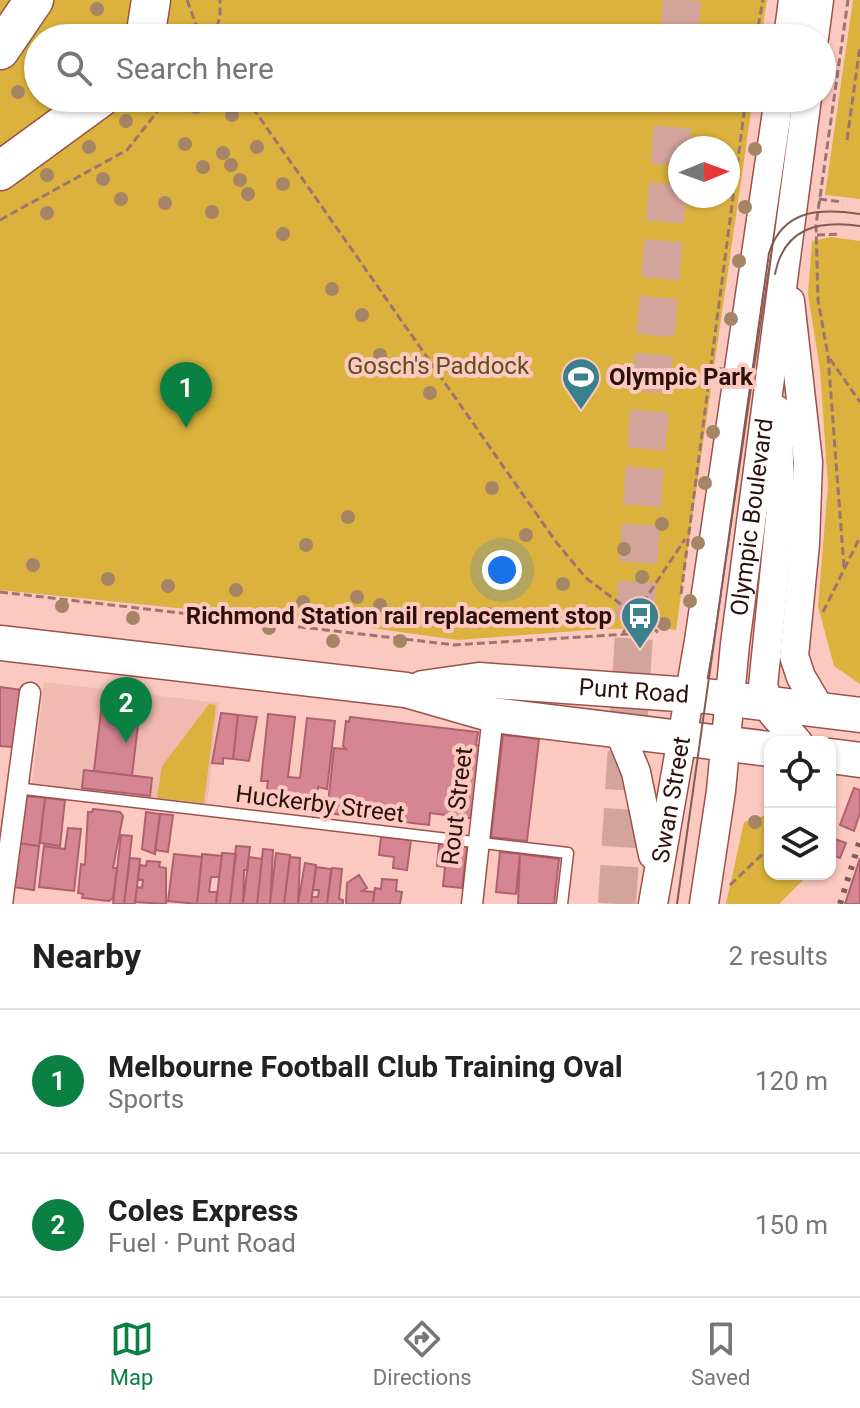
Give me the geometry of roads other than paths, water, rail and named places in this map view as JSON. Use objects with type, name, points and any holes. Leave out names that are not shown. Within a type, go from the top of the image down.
[{"type":"highway","points":[[0,50],[34,0]]},
{"type":"highway","points":[[147,24],[151,0]]},
{"type":"highway","points":[[0,171],[81,112]]},
{"type":"highway","name":"Punt Road","points":[[0,643],[406,690],[493,715],[764,748]]},
{"type":"highway","name":"Punt Road","points":[[406,690],[479,680],[689,694],[860,715]]},
{"type":"highway","points":[[836,757],[860,760]]},
{"type":"main road","points":[[790,24],[793,0]]},
{"type":"main road","points":[[816,24],[819,0]]},
{"type":"main road","name":"Olympic Boulevard","points":[[689,694],[777,112]]},
{"type":"main road","name":"Olympic Boulevard","points":[[729,698],[771,359],[787,272],[805,112]]},
{"type":"main road","points":[[757,246],[782,459],[781,508],[763,680],[766,702],[793,736]]},
{"type":"main road","points":[[787,272],[802,384],[808,500],[793,646],[801,677],[820,709]]},
{"type":"main road","points":[[737,369],[753,358],[771,359],[786,367],[802,384]]},
{"type":"main road","name":"Swan Street","points":[[654,898],[689,694]]},
{"type":"main road","name":"Swan Street","points":[[704,904],[726,744],[729,698]]},
{"type":"main road","points":[[618,728],[636,772],[652,851],[654,898]]},
{"type":"street","points":[[2,904],[2,881],[30,693]]},
{"type":"street","name":"Rout Street","points":[[472,904],[493,715]]},
{"type":"lane","name":"Huckerby Street","points":[[16,788],[568,853],[562,904]]},
{"type":"tunnel","points":[[680,24],[682,0]]},
{"type":"tunnel","points":[[617,904],[643,490],[674,112]]},
{"type":"tram line","points":[[677,904],[769,253],[775,238],[793,220],[817,212],[860,214]]},
{"type":"tram line","points":[[775,274],[786,246],[805,230],[830,224],[860,226]]},
{"type":"railway","points":[[840,904],[860,840]]},
{"type":"place","name":"Olympic Park","points":[[581,411]]},
{"type":"place","name":"Melbourne Football Club Training Oval","points":[[186,428]]},
{"type":"place","name":"Richmond Station rail replacement stop","points":[[640,650]]},
{"type":"place","name":"Coles Express","points":[[126,743]]},
{"type":"park label","name":"Gosch's Paddock","points":[[438,366]]}]
